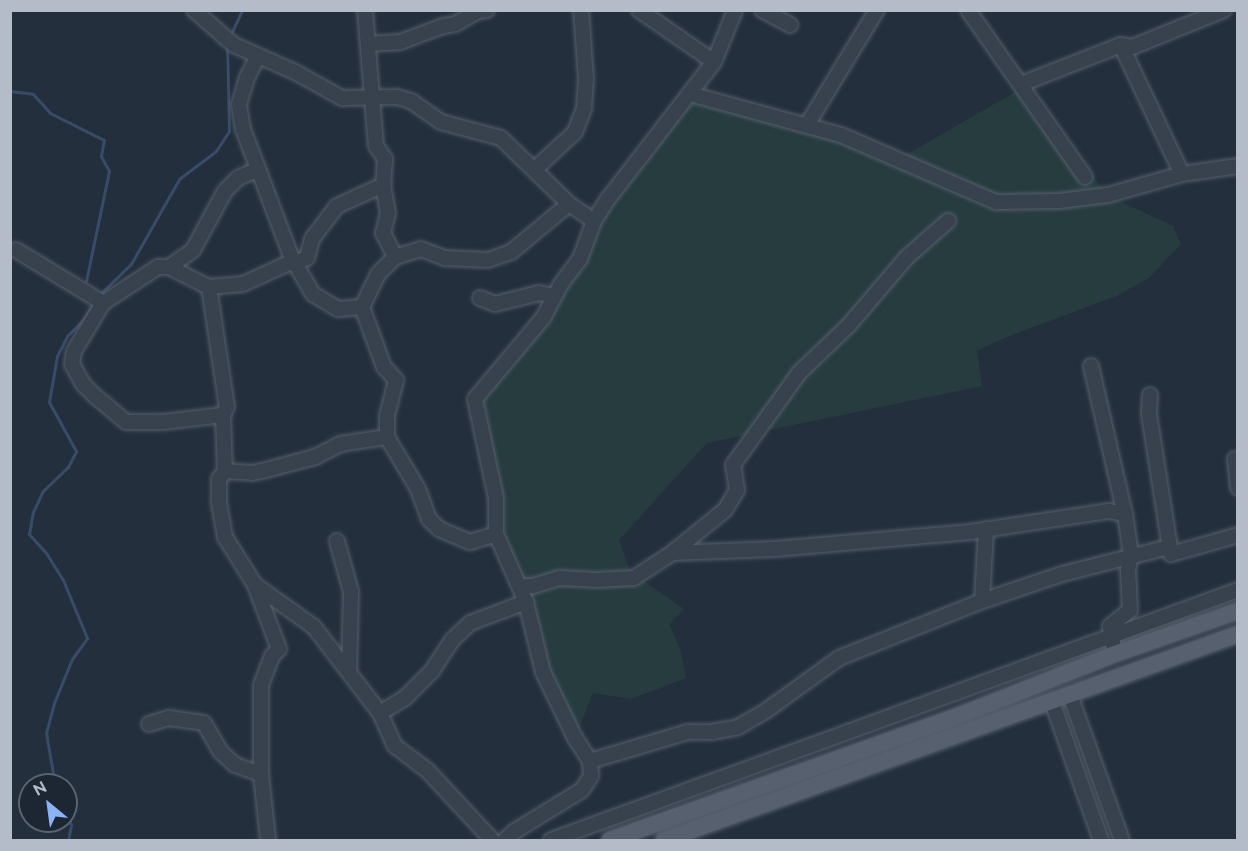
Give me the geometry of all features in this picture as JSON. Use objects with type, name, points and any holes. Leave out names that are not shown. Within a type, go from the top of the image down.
[{"type":"main road","points":[[610,840],[953,718],[1115,654],[1238,610]]},
{"type":"main road","points":[[664,840],[1238,634]]},
{"type":"street","points":[[194,10],[230,42],[295,72],[342,98],[398,97],[411,102],[441,122],[501,138],[569,204],[594,221]]},
{"type":"street","points":[[365,10],[370,45],[376,146],[385,159],[382,185],[388,213],[383,233],[395,257]]},
{"type":"street","points":[[370,45],[400,42],[443,26],[455,24],[478,11],[486,10]]},
{"type":"street","points":[[535,169],[575,132],[584,108],[586,79],[580,10]]},
{"type":"street","points":[[639,10],[714,62]]},
{"type":"street","points":[[505,840],[515,831],[582,790],[591,776],[590,761],[575,738],[543,672],[526,602],[509,568],[496,534],[496,498],[475,399],[543,318],[580,259],[594,221],[714,62],[735,10]]},
{"type":"street","points":[[762,10],[790,25]]},
{"type":"street","points":[[807,125],[877,10]]},
{"type":"street","points":[[969,10],[1085,177]]},
{"type":"street","points":[[1021,84],[1121,45],[1132,47],[1224,10]]},
{"type":"street","points":[[1121,45],[1182,174]]},
{"type":"street","points":[[258,56],[247,78],[239,105],[243,129],[294,262],[313,294],[338,309],[362,307]]},
{"type":"street","points":[[690,94],[807,125],[894,156],[996,202],[1059,201],[1107,195],[1182,174],[1238,166]]},
{"type":"street","points":[[169,267],[193,250],[225,191],[238,178],[258,169]]},
{"type":"street","points":[[223,414],[163,422],[126,422],[96,397],[83,384],[72,364],[74,351],[98,300],[158,267],[169,267],[209,287],[243,284],[307,258],[312,239],[337,206],[382,185]]},
{"type":"street","points":[[496,534],[471,542],[439,529],[429,519],[418,489],[387,437],[387,415],[396,380],[384,367],[362,307],[378,274],[395,257],[421,249],[445,258],[488,260],[511,252],[569,204]]},
{"type":"street","points":[[520,586],[533,586],[560,578],[596,580],[634,578],[672,553],[725,510],[737,490],[733,465],[799,373],[849,325],[907,256],[948,221]]},
{"type":"street","points":[[16,250],[98,300]]},
{"type":"street","points":[[209,287],[227,407],[223,414],[225,471],[219,479],[219,502],[225,537],[255,585],[279,649],[272,656],[261,685],[261,774],[268,840]]},
{"type":"street","points":[[480,298],[495,304],[539,293],[555,296]]},
{"type":"street","points":[[1091,366],[1125,514],[1131,555],[1128,570],[1130,610],[1110,626],[1115,654]]},
{"type":"street","points":[[1150,395],[1149,414],[1171,554],[1238,536]]},
{"type":"street","points":[[225,471],[252,473],[315,457],[340,444],[387,437]]},
{"type":"street","points":[[1235,459],[1238,488]]},
{"type":"street","points":[[672,553],[775,549],[986,530],[1109,511],[1125,514]]},
{"type":"street","points":[[982,601],[986,530]]},
{"type":"street","points":[[337,542],[351,592],[349,672]]},
{"type":"street","points":[[590,761],[688,732],[711,732],[738,727],[767,710],[838,658],[982,601],[1062,574],[1169,547]]},
{"type":"street","points":[[255,585],[314,627],[380,713],[395,746],[427,770],[492,840]]},
{"type":"street","points":[[552,840],[1238,590]]},
{"type":"street","points":[[380,713],[405,698],[432,671],[452,640],[470,623],[526,602]]},
{"type":"street","points":[[1070,695],[1122,840]]},
{"type":"street","points":[[1052,702],[1101,840]]},
{"type":"street","points":[[149,724],[169,718],[204,723],[221,752],[235,765],[261,774]]},
{"type":"green space","points":[[1027,85],[1107,195],[1173,226],[1181,244],[1149,278],[1116,296],[1004,338],[977,351],[982,386],[707,443],[619,540],[630,571],[684,609],[669,624],[681,651],[686,678],[631,699],[593,693],[575,738],[509,568],[477,411],[485,385],[543,318],[594,221],[690,94],[899,159]]},
{"type":"waterway","points":[[230,36],[242,10]]},
{"type":"waterway","points":[[99,295],[131,264],[179,179],[216,151],[229,131],[227,45]]},
{"type":"waterway","points":[[10,91],[33,94],[50,113],[104,140],[101,156],[109,171],[86,281]]},
{"type":"waterway","points":[[53,773],[46,733],[54,703],[72,659],[87,638],[63,580],[47,554],[29,534],[33,512],[43,491],[68,467],[76,451],[49,402],[57,356],[67,336],[83,320],[94,303]]},
{"type":"waterway","points":[[68,840],[69,833]]}]
